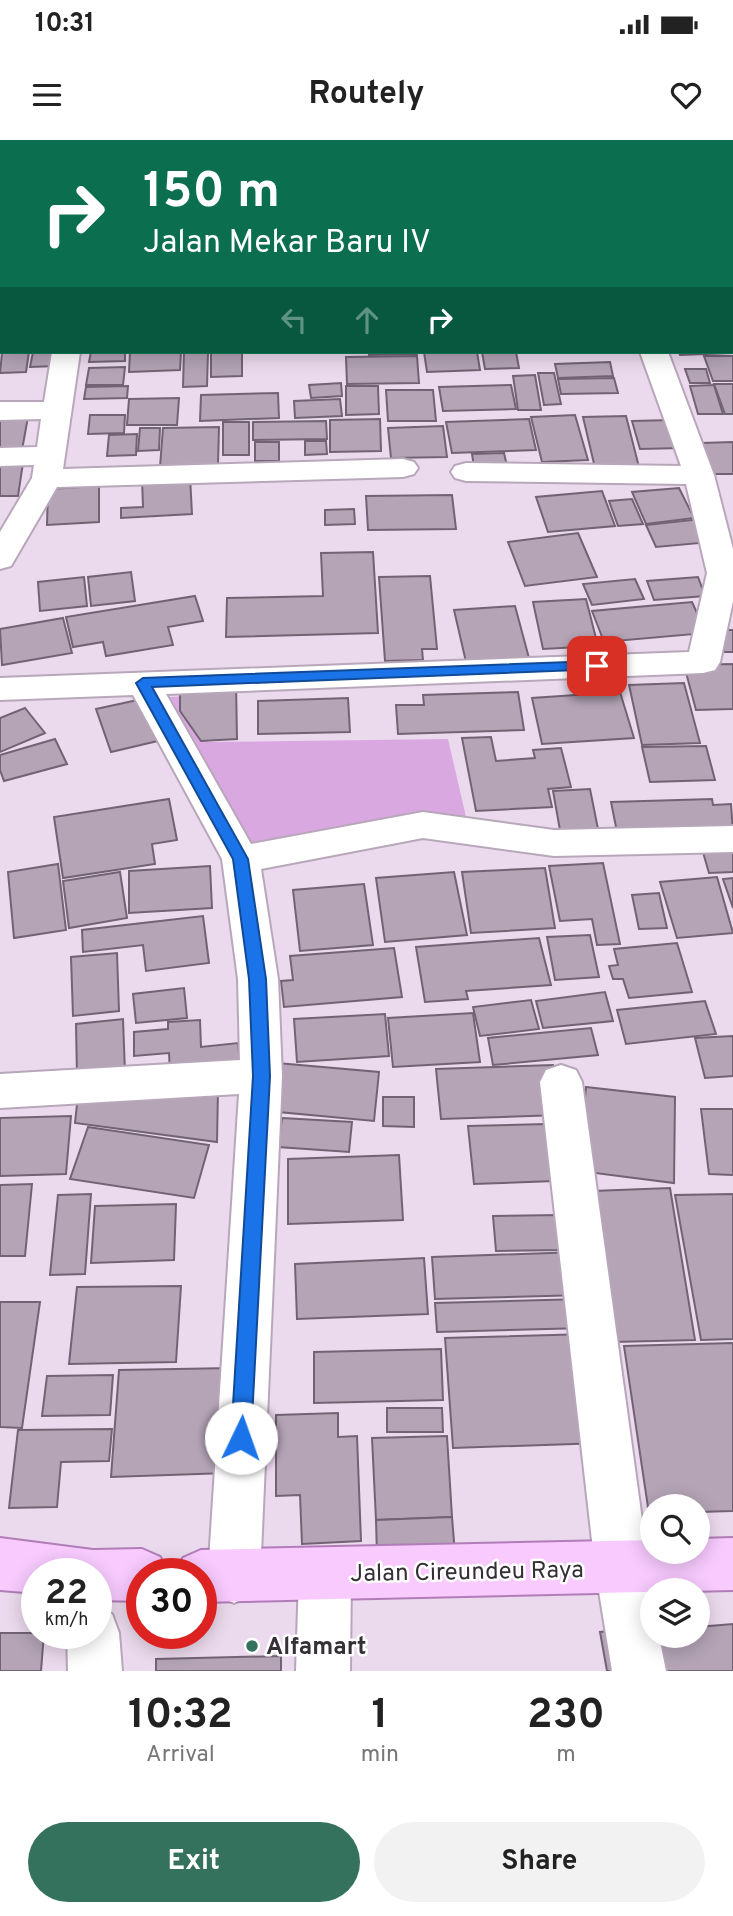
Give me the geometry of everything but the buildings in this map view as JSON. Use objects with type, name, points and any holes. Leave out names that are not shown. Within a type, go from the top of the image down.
[{"type":"main road","name":"Jalan Cireundeu Raya","points":[[217,1577],[733,1563]]},
{"type":"main road","points":[[0,1564],[21,1566]]},
{"type":"street","points":[[0,559],[43,479],[66,354]]},
{"type":"street","points":[[1,687],[718,662],[728,572],[699,475],[655,354]]},
{"type":"street","points":[[0,411],[57,410]]},
{"type":"street","points":[[0,457],[43,479],[403,468]]},
{"type":"street","points":[[466,472],[699,475]]},
{"type":"street","points":[[0,506],[43,479]]},
{"type":"street","points":[[143,683],[241,859],[258,979],[261,1076],[217,1577]]},
{"type":"street","points":[[241,859],[424,825],[554,843],[733,839]]},
{"type":"street","points":[[0,1091],[261,1076]]},
{"type":"street","points":[[561,1082],[621,1567],[639,1671]]},
{"type":"street","points":[[323,1671],[325,1575]]},
{"type":"street","points":[[94,1649],[95,1671]]},
{"type":"shaded area","points":[[199,695],[208,742],[448,739],[469,830],[256,858],[170,697]]},
{"type":"place","name":"Alfamart","points":[[252,1646]]},
{"type":"route","points":[[241,1438],[261,1076],[258,979],[241,859],[143,683],[597,666]]}]
